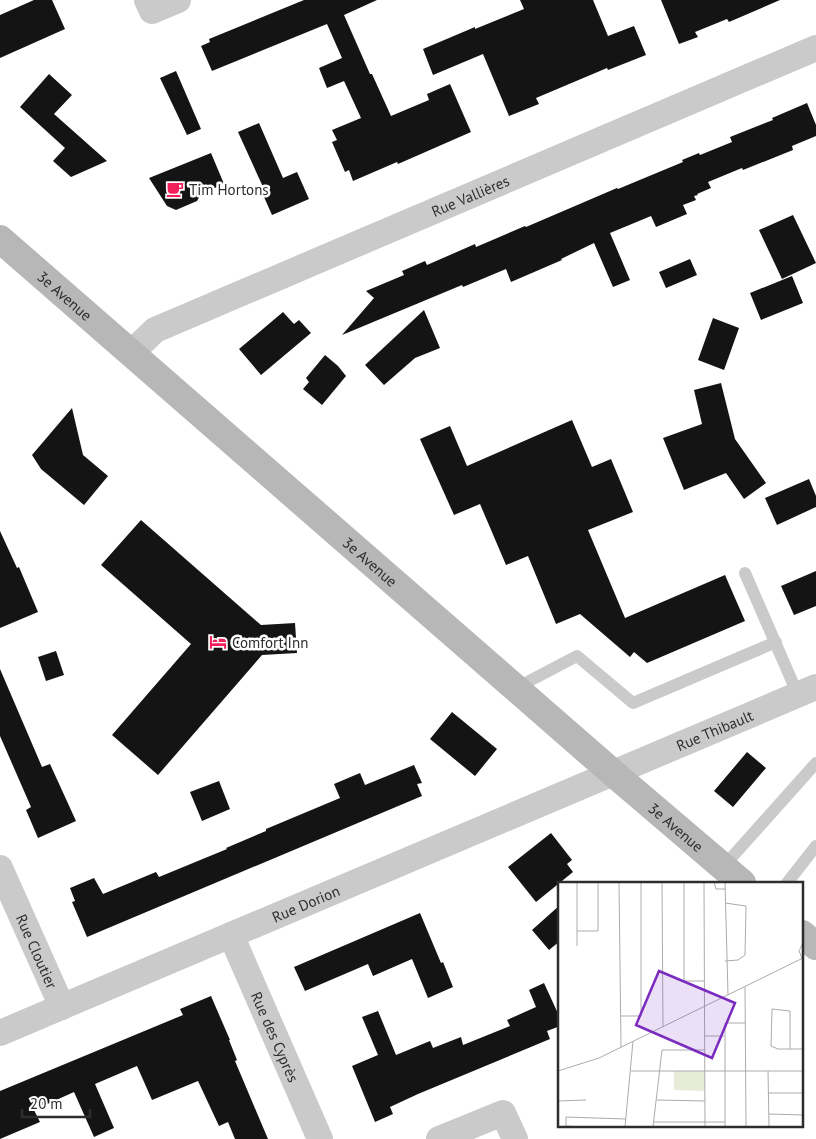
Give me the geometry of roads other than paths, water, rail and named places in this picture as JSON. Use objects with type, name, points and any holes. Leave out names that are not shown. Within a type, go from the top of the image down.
[{"type":"main road","name":"3e Avenue","points":[[0,239],[613,773],[733,875]]},
{"type":"main road","points":[[804,936],[816,946]]},
{"type":"street","points":[[147,0],[152,11],[178,0]]},
{"type":"street","name":"Rue Vallières","points":[[131,353],[155,330],[816,48]]},
{"type":"street","name":"Rue Thibault","points":[[613,773],[807,691]]},
{"type":"street","name":"Rue Dorion","points":[[0,1033],[613,773]]},
{"type":"street","name":"Rue Cloutier","points":[[0,868],[62,1007]]},
{"type":"street","name":"Rue des Cyprès","points":[[231,936],[320,1139]]},
{"type":"street","points":[[439,1139],[502,1113],[515,1139]]},
{"type":"lane","points":[[746,573],[776,642],[807,691]]},
{"type":"lane","points":[[516,688],[577,656],[633,703],[776,642]]},
{"type":"lane","points":[[733,875],[816,763]]},
{"type":"lane","points":[[788,882],[816,846]]},
{"type":"place","name":"Tim Hortons","points":[[175,189]]},
{"type":"place","name":"Comfort Inn","points":[[218,642]]}]
